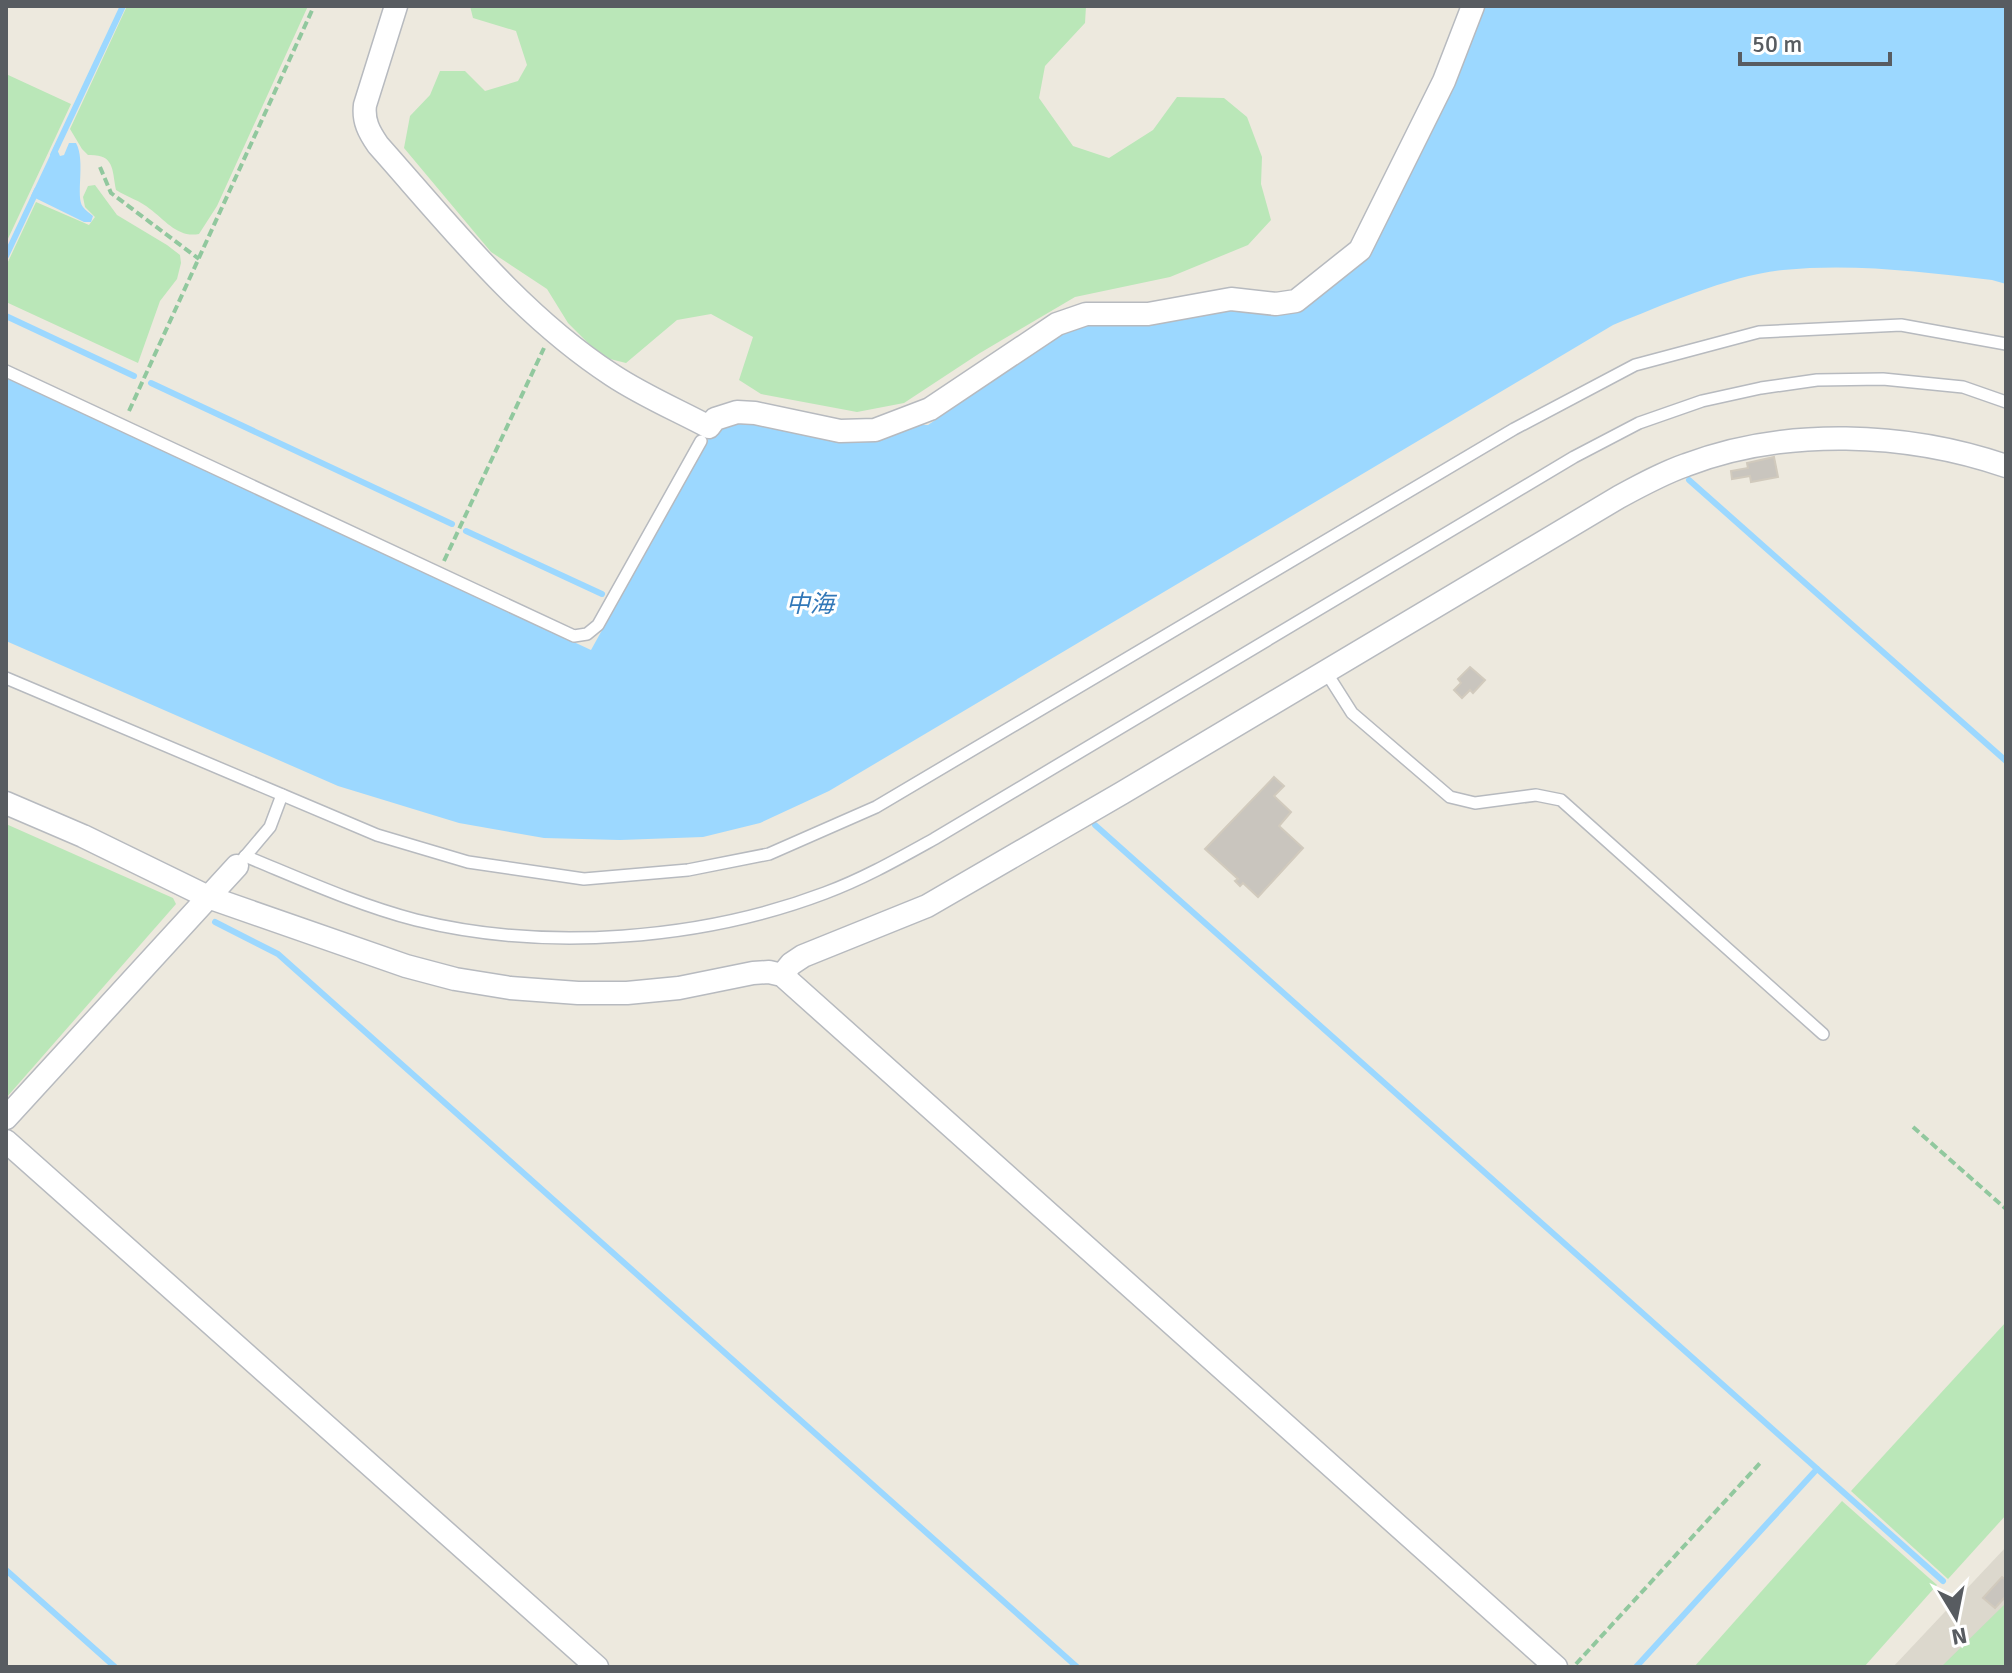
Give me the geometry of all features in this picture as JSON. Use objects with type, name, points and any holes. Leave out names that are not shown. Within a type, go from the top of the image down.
[{"type":"street","points":[[396,6],[365,105],[364,117],[378,145],[486,268],[554,331],[612,375],[705,434],[715,419],[737,412],[840,431],[875,430],[930,409],[1057,324],[1086,314],[1148,314],[1231,299],[1276,304],[1296,301],[1360,250],[1444,81],[1473,6]]},
{"type":"street","points":[[782,975],[803,956],[927,906],[1654,478],[1699,460],[1771,445],[1826,439],[1874,439],[1928,445],[1972,454],[2006,466]]},
{"type":"street","points":[[6,803],[83,836],[208,897],[406,966],[455,979],[510,988],[627,993],[716,982],[753,973],[782,975],[1556,1667]]},
{"type":"street","points":[[6,1118],[241,861]]},
{"type":"street","points":[[6,1141],[597,1667]]},
{"type":"lane","points":[[6,678],[377,835],[468,862],[584,879],[688,870],[769,854],[876,807],[1514,429],[1635,365],[1759,332],[1901,325],[2006,344]]},
{"type":"lane","points":[[6,371],[574,636],[587,634],[598,625],[705,434]]},
{"type":"lane","points":[[282,795],[270,827],[241,861],[414,920],[467,931],[513,936],[619,936],[746,918],[824,894],[934,839],[1574,457],[1639,423],[1702,401],[1817,380],[1883,379],[1963,387],[2006,402]]},
{"type":"lane","points":[[1326,672],[1352,713],[1450,797],[1475,803],[1536,795],[1561,800],[1823,1034]]},
{"type":"path","points":[[122,425],[314,6]]},
{"type":"path","points":[[100,167],[111,193],[199,259]]},
{"type":"path","points":[[439,573],[548,338]]},
{"type":"path","points":[[1913,1127],[2006,1209]]},
{"type":"path","points":[[1574,1667],[1761,1462]]},
{"type":"shaded area","points":[[2006,1547],[2006,1667],[1893,1667]]},
{"type":"green space","points":[[127,6],[308,6],[217,206],[199,234],[178,231],[146,206],[116,190],[107,160],[88,155],[70,129]]},
{"type":"green space","points":[[470,6],[1086,6],[1085,23],[1045,66],[1039,98],[1073,146],[1109,158],[1153,130],[1177,97],[1224,98],[1247,117],[1262,157],[1261,184],[1271,220],[1248,245],[1170,277],[1075,297],[980,353],[904,403],[857,412],[761,394],[739,380],[753,337],[711,314],[677,320],[626,363],[602,357],[568,323],[547,289],[491,252],[404,148],[410,116],[430,95],[440,71],[465,71],[485,91],[518,81],[527,65],[516,31],[473,18]]},
{"type":"green space","points":[[6,74],[71,104],[6,243]]},
{"type":"green space","points":[[95,185],[117,215],[180,255],[177,279],[160,301],[138,363],[6,302],[6,266],[36,202],[89,225],[95,217],[85,207],[83,197],[88,186]]},
{"type":"green space","points":[[6,824],[173,898],[176,904],[6,1098]]},
{"type":"green space","points":[[2006,1322],[2006,1515],[1948,1579],[1851,1491]]},
{"type":"green space","points":[[1842,1501],[1937,1585],[1864,1667],[1694,1667]]},
{"type":"green space","points":[[2006,1603],[2006,1667],[1941,1667]]},
{"type":"water","name":"中海","points":[[1482,6],[2006,6],[2006,284],[1888,269],[1835,267],[1783,270],[1718,285],[1613,325],[829,791],[760,823],[703,837],[620,840],[544,838],[459,823],[338,786],[6,641],[6,378],[591,650],[707,441],[729,419],[928,425],[1074,325],[1233,306],[1298,311],[1340,281],[1369,251]]},
{"type":"water","points":[[69,143],[76,143],[79,151],[81,202],[93,216],[91,222],[84,222],[31,196],[55,145],[60,156],[64,155]]},
{"type":"building","points":[[1774,457],[1778,477],[1751,482],[1750,476],[1732,479],[1731,471],[1748,468],[1747,463]]},
{"type":"building","points":[[1470,667],[1485,680],[1473,693],[1470,690],[1462,698],[1454,690],[1461,683],[1458,679]]},
{"type":"building","points":[[1274,777],[1284,786],[1274,796],[1291,812],[1279,826],[1303,848],[1258,897],[1243,883],[1240,886],[1235,881],[1238,879],[1205,849]]},
{"type":"building","points":[[2002,1577],[2006,1580],[2006,1596],[1995,1608],[1983,1598]]},
{"type":"waterway","points":[[53,155],[123,6]]},
{"type":"waterway","points":[[6,256],[37,190]]},
{"type":"waterway","points":[[6,316],[134,376]]},
{"type":"waterway","points":[[151,383],[452,524]]},
{"type":"waterway","points":[[1689,480],[2006,761]]},
{"type":"waterway","points":[[466,531],[602,594]]},
{"type":"waterway","points":[[1095,825],[1943,1581]]},
{"type":"waterway","points":[[215,922],[278,954],[1077,1667]]},
{"type":"waterway","points":[[1636,1667],[1817,1469]]},
{"type":"waterway","points":[[6,1570],[115,1667]]}]
